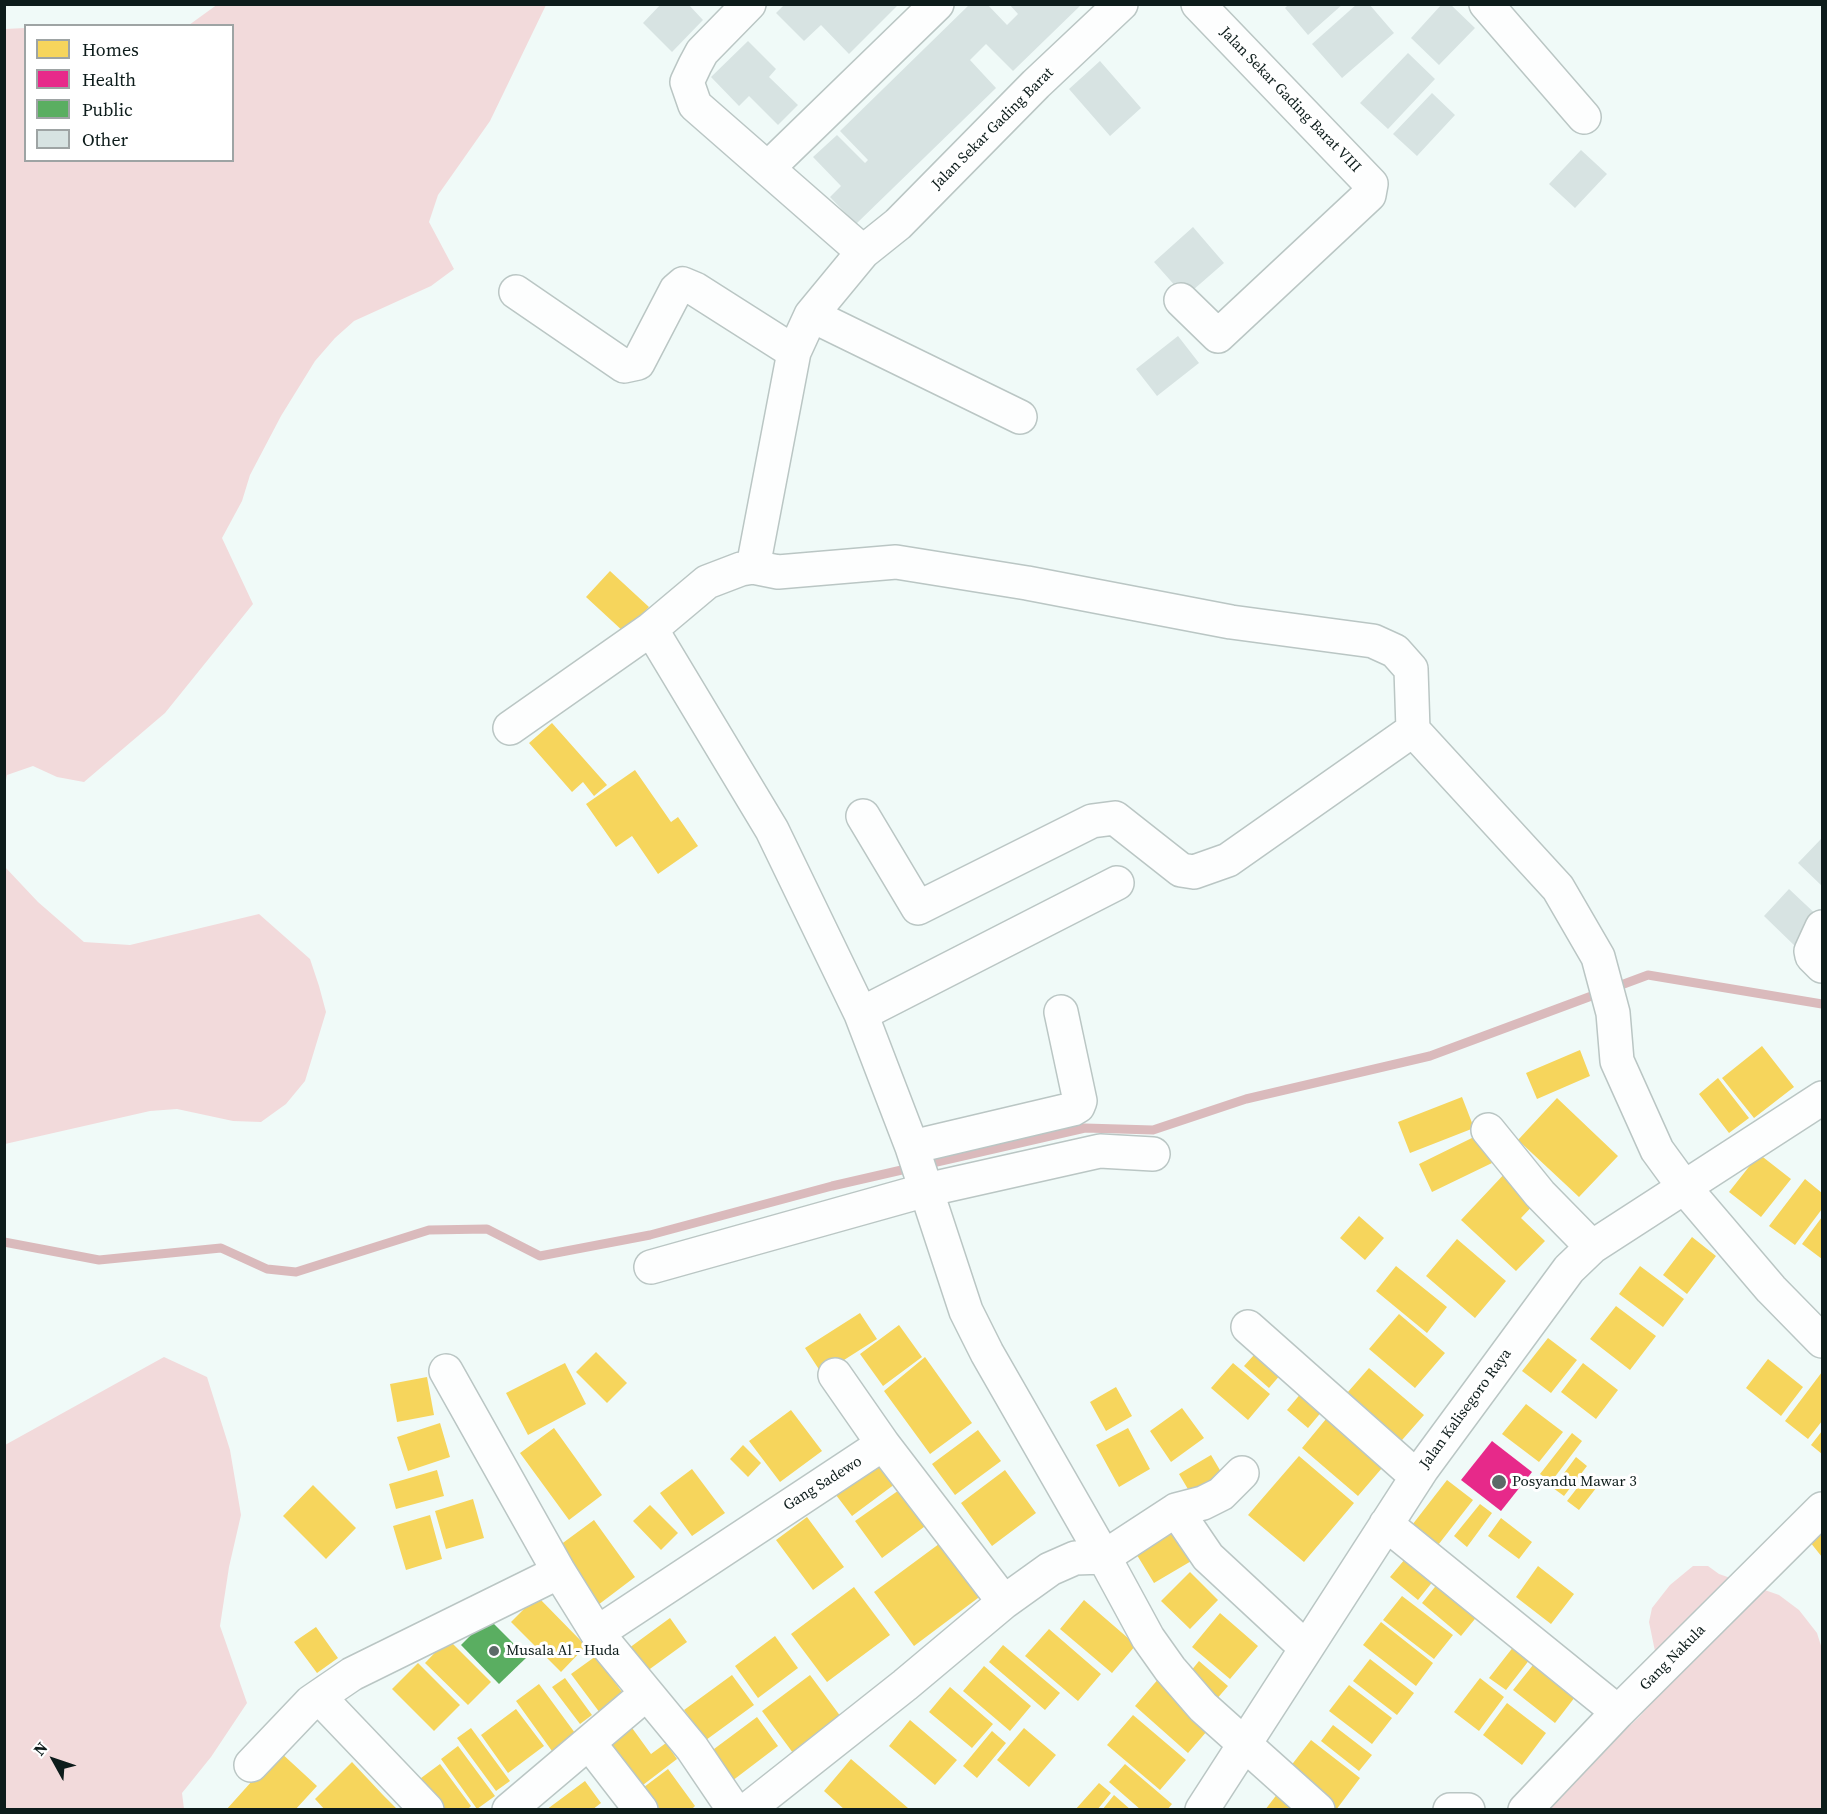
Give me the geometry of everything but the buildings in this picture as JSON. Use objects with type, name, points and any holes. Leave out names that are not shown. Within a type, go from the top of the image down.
[{"type":"street","points":[[749,4],[702,52],[687,82],[695,105],[863,252]]},
{"type":"street","points":[[768,168],[937,4]]},
{"type":"street","name":"Jalan Sekar Gading Barat","points":[[753,567],[794,352],[811,315],[863,252],[898,224],[1036,84],[1121,4]]},
{"type":"street","name":"Jalan Sekar Gading Barat VIII","points":[[1181,300],[1218,336],[1369,195],[1371,184],[1198,4]]},
{"type":"street","points":[[1486,4],[1584,117]]},
{"type":"street","points":[[516,292],[624,366],[638,363],[676,290],[683,284],[695,289],[794,352]]},
{"type":"street","points":[[811,315],[1020,417]]},
{"type":"street","points":[[510,728],[651,629],[707,582],[741,569],[753,567],[778,572],[814,571],[896,562],[1028,583],[1231,622],[1373,641],[1395,651],[1411,669],[1413,730],[1558,888],[1598,957],[1613,1013],[1617,1061],[1657,1150],[1684,1187],[1771,1289],[1822,1341]]},
{"type":"street","points":[[651,629],[772,830],[861,1014],[914,1153],[966,1311],[987,1353],[1148,1638],[1170,1669],[1203,1707],[1245,1741],[1318,1809]]},
{"type":"street","points":[[862,816],[918,908],[1092,821],[1115,818],[1180,870],[1194,872],[1228,860],[1413,730]]},
{"type":"street","points":[[861,1014],[1117,884]]},
{"type":"street","points":[[1822,927],[1811,951],[1812,956],[1822,966]]},
{"type":"street","points":[[914,1153],[1078,1106],[1080,1101],[1062,1012]]},
{"type":"street","name":"Jalan Kalisegoro Raya","points":[[1202,1809],[1417,1477],[1555,1286],[1592,1247],[1822,1098]]},
{"type":"street","points":[[1488,1130],[1540,1194],[1592,1247]]},
{"type":"street","points":[[651,1267],[926,1190],[1100,1151],[1153,1154]]},
{"type":"street","points":[[1248,1327],[1417,1477]]},
{"type":"street","points":[[446,1371],[559,1572],[597,1633],[692,1748],[734,1809]]},
{"type":"street","points":[[835,1375],[884,1444],[1004,1602]]},
{"type":"street","name":"Gang Sadewo","points":[[597,1633],[884,1444]]},
{"type":"street","points":[[747,1809],[905,1685],[1004,1602],[1050,1569],[1075,1558],[1104,1557],[1176,1510],[1203,1503],[1221,1494],[1242,1473]]},
{"type":"street","name":"Gang Nakula","points":[[1526,1809],[1618,1712],[1822,1509]]},
{"type":"street","points":[[1176,1510],[1208,1557],[1305,1647]]},
{"type":"street","points":[[1386,1524],[1618,1712]]},
{"type":"street","points":[[251,1765],[319,1697],[352,1674],[559,1572]]},
{"type":"street","points":[[509,1809],[646,1694]]},
{"type":"street","points":[[319,1697],[427,1809]]},
{"type":"street","points":[[589,1743],[641,1809]]},
{"type":"street","points":[[1450,1809],[1468,1809]]},
{"type":"shaded area","points":[[218,4],[546,5],[490,121],[438,195],[429,222],[454,269],[431,286],[354,321],[335,338],[315,361],[281,416],[250,475],[242,501],[222,538],[253,604],[165,713],[84,782],[57,777],[33,766],[7,775],[5,785],[5,29],[24,28],[24,162],[234,162],[234,24],[190,24]]},
{"type":"shaded area","points":[[5,867],[38,902],[84,942],[130,945],[259,914],[310,959],[319,986],[326,1012],[305,1081],[286,1104],[261,1122],[233,1121],[177,1109],[150,1111],[5,1144]]},
{"type":"shaded area","points":[[164,1357],[207,1377],[230,1450],[241,1515],[229,1567],[220,1626],[247,1703],[211,1757],[182,1793],[184,1809],[5,1809],[5,1445]]},
{"type":"shaded area","points":[[1693,1566],[1708,1566],[1719,1574],[1779,1595],[1799,1610],[1817,1633],[1822,1649],[1822,1809],[1540,1810],[1639,1717],[1663,1690],[1649,1622],[1652,1608],[1670,1585]]},
{"type":"waterway","points":[[4,1242],[99,1260],[221,1248],[267,1269],[296,1272],[429,1230],[487,1229],[540,1256],[650,1235],[832,1186],[1085,1128],[1153,1130],[1246,1099],[1430,1056],[1648,975],[1822,1004]]},
{"type":"place","name":"Posyandu Mawar 3","points":[[1499,1482]]},
{"type":"place","name":"Musala Al - Huda","points":[[494,1651]]}]
